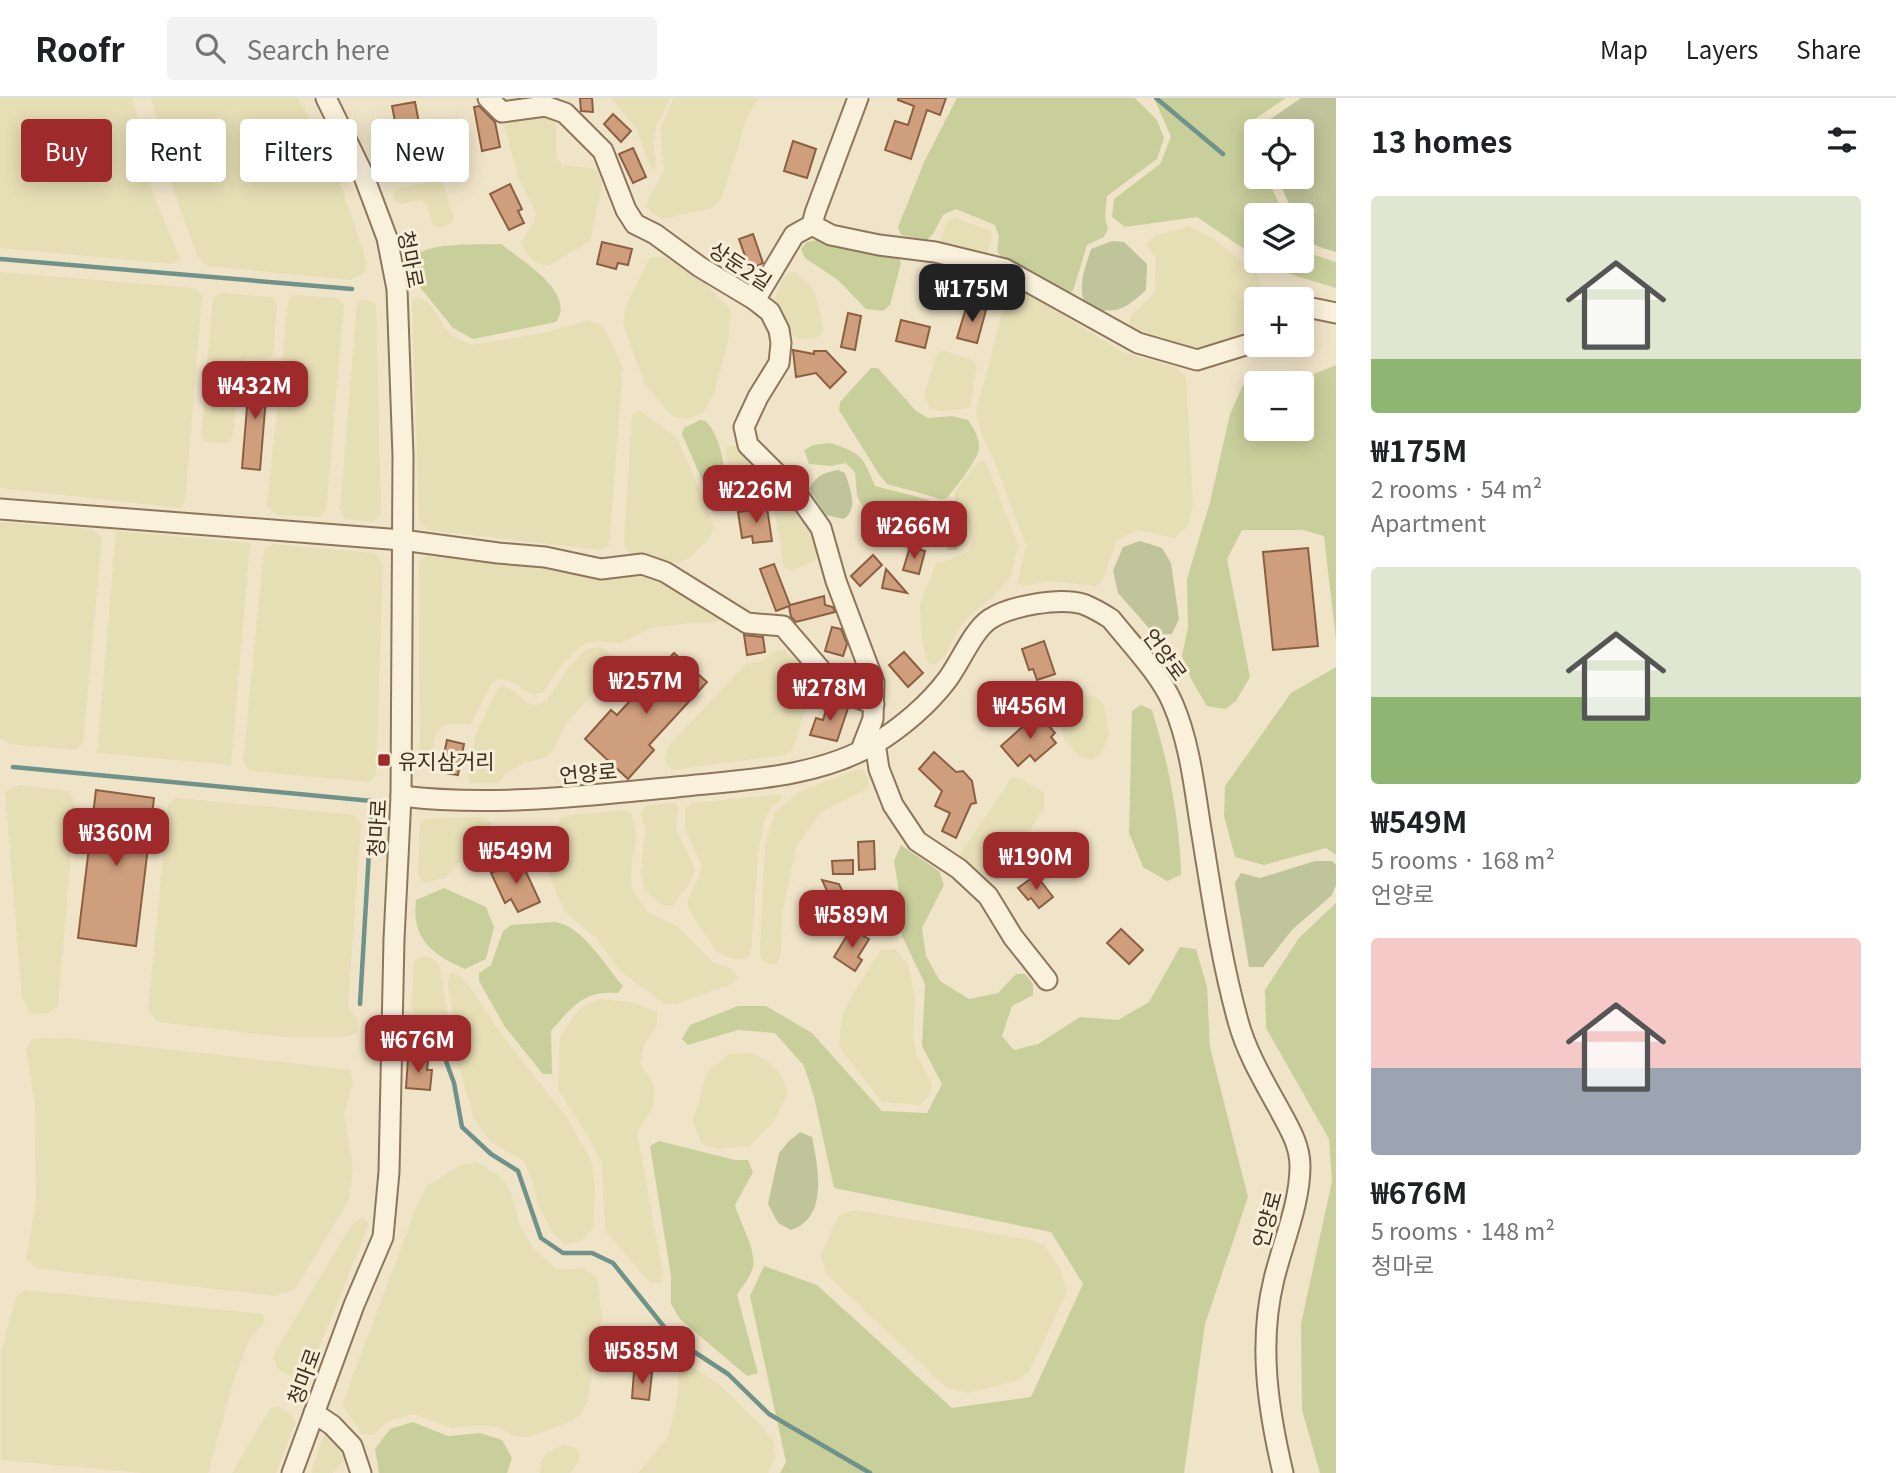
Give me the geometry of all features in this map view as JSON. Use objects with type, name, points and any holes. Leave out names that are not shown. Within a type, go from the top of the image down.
[{"type":"street","name":"청마로","points":[[292,1473],[354,1305],[383,1237],[389,1172],[394,939],[401,796],[402,430],[397,289],[387,238],[363,174],[326,98]]},
{"type":"street","name":"상둔2길","points":[[488,98],[502,111],[545,106],[565,113],[603,151],[626,210],[635,224],[655,233],[700,267],[770,312],[779,330],[779,363],[758,397],[744,427],[748,445],[797,494],[821,528],[836,581],[874,682],[873,719],[868,747]]},
{"type":"street","points":[[755,300],[794,235],[812,225],[858,98]]},
{"type":"street","points":[[812,225],[831,235],[879,245],[935,252],[1005,269],[1138,343],[1197,360],[1244,345]]},
{"type":"street","points":[[1314,308],[1336,313]]},
{"type":"street","points":[[0,509],[402,540],[545,557],[601,569],[642,564],[665,572],[747,623],[783,626],[826,677],[849,695],[874,704]]},
{"type":"street","name":"언양로","points":[[401,796],[441,801],[508,801],[603,794],[786,774],[846,758],[903,724],[947,680],[988,620],[1028,605],[1080,603],[1111,619],[1172,701],[1181,723],[1195,789],[1222,956],[1239,1023],[1252,1056],[1298,1147],[1298,1186],[1273,1281],[1266,1341],[1266,1378],[1271,1419],[1283,1473]]},
{"type":"street","points":[[868,747],[893,805],[917,841],[959,869],[989,896],[1013,937],[1047,980]]},
{"type":"street","points":[[314,1413],[332,1425],[352,1446],[361,1473]]},
{"type":"shaded area","points":[[0,98],[133,98],[137,119],[126,119],[126,182],[150,182],[180,259],[173,264],[0,248]]},
{"type":"shaded area","points":[[151,98],[298,98],[310,119],[240,119],[240,182],[340,182],[366,261],[365,272],[351,280],[207,266],[198,257],[172,182],[226,182],[226,119],[156,119]]},
{"type":"shaded area","points":[[611,98],[670,98],[656,127],[656,167],[653,170],[636,128]]},
{"type":"shaded area","points":[[674,98],[759,98],[747,118],[721,199],[712,208],[662,219],[646,205],[664,170],[660,128]]},
{"type":"shaded area","points":[[551,116],[556,121],[556,158],[563,166],[593,168],[598,172],[602,185],[590,241],[548,266],[536,263],[524,251],[521,241],[535,221],[535,211],[519,179],[505,128],[508,120]]},
{"type":"shaded area","points":[[441,182],[454,219],[450,224],[439,228],[432,224],[426,204],[420,200],[402,204],[396,202],[393,194],[397,189]]},
{"type":"shaded area","points":[[954,217],[990,231],[992,236],[988,251],[982,255],[943,245],[941,238],[947,222]]},
{"type":"shaded area","points":[[1190,226],[1212,238],[1244,263],[1244,273],[1257,273],[1261,287],[1244,287],[1244,330],[1234,337],[1193,348],[1143,338],[1130,326],[1130,317],[1155,292],[1156,258],[1146,244],[1155,236]]},
{"type":"shaded area","points":[[650,257],[665,257],[706,284],[730,310],[728,343],[713,395],[703,413],[687,420],[672,416],[644,383],[623,323],[627,303]]},
{"type":"shaded area","points":[[0,272],[194,288],[202,295],[185,502],[180,508],[0,488]]},
{"type":"shaded area","points":[[790,272],[795,272],[810,285],[816,296],[824,330],[817,338],[797,339],[790,333],[774,300],[783,278]]},
{"type":"shaded area","points":[[1012,288],[1022,290],[1123,352],[1177,368],[1186,377],[1193,506],[1188,526],[1174,538],[1138,530],[1116,541],[1102,582],[1096,586],[1048,581],[1024,586],[1017,583],[1026,546],[982,436],[976,412],[1006,299]]},
{"type":"shaded area","points":[[221,293],[273,297],[277,305],[273,355],[265,360],[247,359],[240,365],[233,436],[227,443],[205,442],[201,435],[213,297]]},
{"type":"shaded area","points":[[294,295],[337,298],[344,304],[326,511],[318,517],[277,515],[267,507],[288,301]]},
{"type":"shaded area","points":[[418,298],[428,302],[450,335],[472,345],[539,334],[590,320],[603,326],[623,368],[609,545],[600,550],[428,530],[419,522],[412,301]]},
{"type":"shaded area","points":[[365,299],[376,304],[381,514],[373,522],[345,519],[340,509],[357,303]]},
{"type":"shaded area","points":[[944,351],[972,360],[977,366],[970,408],[941,411],[930,408],[924,396],[937,354]]},
{"type":"shaded area","points":[[641,411],[677,438],[714,528],[708,540],[689,558],[678,563],[629,552],[624,544],[632,414]]},
{"type":"shaded area","points":[[730,445],[737,447],[767,489],[763,494],[739,497],[733,491],[725,449]]},
{"type":"shaded area","points":[[982,461],[987,465],[1018,545],[1011,576],[996,594],[967,618],[957,631],[945,656],[934,665],[927,661],[922,640],[920,603],[936,564],[968,552],[972,544],[969,526],[954,502],[955,492],[974,466]]},
{"type":"shaded area","points":[[775,493],[782,496],[808,526],[817,553],[816,560],[792,571],[784,567],[772,496]]},
{"type":"shaded area","points":[[0,522],[91,529],[102,537],[83,744],[75,750],[9,744],[0,738]]},
{"type":"shaded area","points":[[116,531],[250,543],[231,765],[97,753]]},
{"type":"shaded area","points":[[273,544],[374,553],[383,563],[376,775],[369,782],[250,771],[243,762],[264,549]]},
{"type":"shaded area","points":[[426,556],[544,566],[604,579],[640,574],[655,577],[720,614],[720,620],[714,623],[651,628],[621,643],[596,641],[582,645],[564,662],[543,692],[533,695],[507,680],[498,679],[491,684],[471,724],[448,724],[441,728],[434,739],[431,766],[425,768],[420,763],[419,561]]},
{"type":"shaded area","points":[[598,647],[607,650],[612,658],[613,670],[566,724],[552,752],[544,758],[524,763],[506,774],[498,783],[470,783],[468,777],[476,733],[497,690],[503,686],[510,688],[528,703],[537,705],[547,700],[569,667],[586,649]]},
{"type":"shaded area","points":[[784,650],[825,686],[825,692],[804,713],[793,749],[785,755],[672,770],[665,761],[668,746],[746,664],[761,662],[776,651]]},
{"type":"shaded area","points":[[1080,696],[1095,696],[1104,704],[1109,734],[1101,754],[1091,760],[1079,756],[1065,740],[1056,713],[1062,701]]},
{"type":"shaded area","points":[[855,770],[863,770],[869,781],[867,789],[821,812],[796,847],[782,914],[781,953],[777,964],[768,964],[761,959],[760,949],[765,844],[775,813],[799,792]]},
{"type":"shaded area","points":[[1012,777],[1044,792],[1044,808],[998,879],[990,879],[960,858]]},
{"type":"shaded area","points":[[20,785],[70,791],[75,806],[58,1006],[48,1013],[32,1014],[22,998],[5,792]]},
{"type":"shaded area","points":[[781,794],[781,800],[771,807],[764,820],[758,856],[751,954],[744,959],[733,959],[718,953],[689,911],[687,902],[699,877],[701,864],[685,829],[685,808],[693,803]]},
{"type":"shaded area","points":[[177,798],[355,815],[361,823],[348,1007],[358,1020],[357,1033],[346,1037],[284,1037],[158,1022],[148,1011],[168,804]]},
{"type":"shaded area","points":[[675,802],[678,809],[676,830],[695,868],[690,883],[673,905],[663,906],[645,890],[641,871],[645,830],[641,813],[646,806]]},
{"type":"shaded area","points":[[626,810],[632,815],[637,836],[631,888],[648,912],[678,927],[713,962],[733,970],[738,978],[729,985],[676,1004],[665,1004],[619,970],[597,939],[564,911],[546,868],[560,819],[569,815]]},
{"type":"shaded area","points":[[481,817],[491,822],[489,832],[445,878],[424,883],[418,876],[420,823],[426,819]]},
{"type":"shaded area","points":[[895,949],[908,964],[915,998],[913,1037],[917,1055],[932,1084],[929,1096],[920,1105],[882,1102],[839,1047],[842,1016],[852,995],[881,950]]},
{"type":"shaded area","points":[[422,956],[433,958],[440,967],[448,1018],[445,1028],[439,1032],[415,1016],[411,1008],[414,962]]},
{"type":"shaded area","points":[[450,972],[460,975],[471,988],[499,1031],[568,1119],[592,1162],[595,1187],[593,1229],[582,1240],[566,1245],[552,1233],[539,1207],[524,1162],[490,1141],[474,1119],[460,1070],[445,1039],[451,1032],[454,1019],[448,987]]},
{"type":"shaded area","points":[[600,999],[632,1002],[657,1012],[657,1025],[643,1047],[641,1064],[654,1086],[653,1107],[637,1133],[663,1274],[660,1283],[650,1283],[605,1230],[602,1165],[591,1141],[558,1090],[560,1037],[579,1009]]},
{"type":"shaded area","points":[[68,1038],[350,1070],[353,1084],[344,1114],[353,1168],[349,1200],[295,1289],[276,1296],[36,1268],[26,1259],[36,1203],[35,1103],[26,1048],[32,1039]]},
{"type":"shaded area","points":[[752,1053],[768,1061],[783,1078],[788,1093],[773,1123],[749,1146],[719,1149],[701,1143],[693,1121],[707,1072],[729,1054]]},
{"type":"shaded area","points":[[476,1162],[499,1175],[511,1192],[520,1226],[534,1249],[558,1270],[583,1268],[597,1278],[602,1316],[587,1401],[580,1415],[571,1422],[528,1437],[514,1436],[498,1427],[480,1425],[452,1428],[413,1414],[388,1421],[373,1435],[362,1434],[342,1405],[418,1203],[427,1186],[461,1165]]},
{"type":"shaded area","points":[[855,1210],[1031,1240],[1044,1245],[1061,1270],[1067,1292],[1029,1372],[1016,1381],[968,1393],[946,1387],[827,1275],[821,1255],[838,1216]]},
{"type":"shaded area","points":[[363,1217],[369,1224],[308,1375],[295,1379],[278,1369],[273,1356],[352,1224]]},
{"type":"shaded area","points":[[25,1290],[263,1314],[265,1322],[250,1338],[235,1376],[208,1473],[143,1473],[1,1460],[1,1353],[16,1296]]},
{"type":"shaded area","points":[[686,1363],[720,1385],[763,1427],[774,1443],[775,1460],[768,1473],[638,1473],[668,1437],[678,1394],[678,1369]]},
{"type":"shaded area","points":[[278,1406],[296,1421],[276,1473],[232,1473],[270,1409]]},
{"type":"shaded area","points":[[325,1432],[331,1432],[348,1457],[332,1473],[313,1473],[311,1472]]},
{"type":"shaded area","points":[[563,1445],[574,1447],[580,1453],[580,1460],[570,1473],[540,1473],[546,1453]]},
{"type":"green space","points":[[957,98],[1135,98],[1157,120],[1164,138],[1157,159],[1107,196],[1105,217],[1108,229],[1104,237],[1087,245],[1073,291],[1067,294],[1002,258],[997,251],[999,237],[995,225],[956,209],[943,215],[927,240],[901,235],[898,227],[925,160]]},
{"type":"green space","points":[[1154,98],[1286,98],[1255,119],[1244,119],[1244,189],[1272,189],[1279,203],[1244,203],[1244,249],[1197,217],[1125,227],[1112,217],[1114,199],[1160,164],[1171,137]]},
{"type":"green space","points":[[1301,98],[1336,98],[1336,252],[1314,244],[1314,203],[1289,203],[1282,189],[1314,189],[1314,119],[1270,119]]},
{"type":"green space","points":[[817,240],[898,257],[901,263],[890,305],[883,311],[866,309],[838,280],[805,258],[801,249],[807,242]]},
{"type":"green space","points":[[1112,241],[1124,242],[1147,264],[1146,290],[1120,309],[1106,311],[1087,308],[1082,286],[1091,249]]},
{"type":"green space","points":[[501,244],[544,278],[559,300],[560,311],[556,322],[473,339],[453,328],[415,281],[410,260],[417,254],[439,247]]},
{"type":"green space","points":[[1314,255],[1336,262],[1336,288],[1287,273],[1314,273]]},
{"type":"green space","points":[[1336,365],[1336,640],[1324,536],[1303,530],[1242,530],[1227,559],[1250,677],[1236,701],[1225,709],[1207,706],[1192,681],[1182,656],[1188,627],[1187,579],[1210,502],[1230,414],[1243,385],[1244,441],[1314,441],[1314,374]]},
{"type":"green space","points":[[871,368],[878,368],[916,411],[928,418],[953,416],[968,420],[974,429],[979,442],[978,452],[947,498],[941,499],[887,484],[839,410],[840,402]]},
{"type":"green space","points":[[700,420],[706,421],[712,429],[722,457],[728,498],[725,505],[717,508],[712,503],[682,434],[684,428]]},
{"type":"green space","points":[[830,443],[860,457],[875,486],[924,499],[951,512],[959,522],[965,542],[956,550],[948,550],[932,521],[865,511],[857,496],[855,472],[846,463],[831,466],[809,464],[804,450],[814,445]]},
{"type":"green space","points":[[838,470],[845,473],[852,498],[851,509],[844,519],[826,515],[809,489],[821,475]]},
{"type":"green space","points":[[1140,541],[1162,548],[1171,563],[1179,619],[1172,634],[1155,635],[1118,593],[1113,571],[1123,547]]},
{"type":"green space","points":[[1336,667],[1336,855],[1326,848],[1264,865],[1235,857],[1224,816],[1225,786],[1291,693]]},
{"type":"green space","points":[[1141,705],[1152,710],[1176,812],[1181,875],[1167,881],[1143,867],[1129,833],[1132,711]]},
{"type":"green space","points":[[901,845],[939,871],[944,885],[922,928],[926,956],[940,981],[969,999],[998,993],[1016,974],[1025,974],[1033,984],[1033,995],[1012,1006],[1002,1036],[1014,1050],[1038,1044],[1080,1017],[1118,1020],[1149,1002],[1180,947],[1196,949],[1207,987],[1210,1047],[1248,1197],[1205,1324],[1184,1473],[780,1473],[786,1462],[750,1296],[764,1266],[817,1285],[952,1408],[1031,1397],[1083,1284],[1051,1232],[834,1188],[814,1097],[804,1066],[775,1033],[738,1030],[688,1045],[682,1039],[690,1025],[738,1006],[766,1006],[812,1033],[882,1111],[927,1113],[942,1084],[922,1046],[925,984],[902,936],[903,916],[894,861]]},
{"type":"green space","points":[[1315,861],[1332,861],[1336,865],[1336,885],[1332,895],[1292,930],[1263,967],[1249,967],[1235,883],[1241,873],[1260,878]]},
{"type":"green space","points":[[444,888],[486,907],[494,927],[486,959],[465,969],[443,958],[426,944],[417,925],[416,900]]},
{"type":"green space","points":[[1336,903],[1336,1473],[1320,1473],[1302,1410],[1301,1324],[1332,1181],[1329,1139],[1266,1028],[1265,990],[1299,938]]},
{"type":"green space","points":[[554,922],[565,925],[584,938],[623,986],[618,993],[587,997],[565,1015],[551,1031],[552,1074],[543,1074],[505,1027],[479,981],[479,973],[491,965],[503,931],[511,925]]},
{"type":"green space","points":[[800,1132],[812,1137],[817,1162],[818,1190],[811,1215],[803,1224],[791,1230],[778,1223],[768,1204],[779,1153]]},
{"type":"green space","points":[[659,1141],[735,1160],[748,1160],[753,1172],[735,1205],[751,1248],[753,1264],[749,1277],[737,1295],[758,1373],[747,1376],[680,1319],[671,1304],[671,1276],[650,1146]]},
{"type":"green space","points":[[413,1422],[448,1436],[480,1433],[502,1440],[512,1458],[507,1473],[379,1473],[375,1449],[390,1429]]},
{"type":"building","points":[[580,98],[592,98],[593,112],[581,111]]},
{"type":"building","points":[[898,98],[946,98],[940,115],[927,110],[911,159],[885,150],[895,121],[908,125],[914,106]]},
{"type":"building","points":[[415,102],[418,119],[395,119],[392,106]]},
{"type":"building","points":[[479,106],[495,122],[500,147],[482,151],[474,107]]},
{"type":"building","points":[[613,114],[631,131],[621,142],[604,124]]},
{"type":"building","points":[[793,141],[816,149],[807,178],[784,171]]},
{"type":"building","points":[[633,148],[646,177],[633,183],[619,154]]},
{"type":"building","points":[[510,184],[522,209],[518,211],[524,223],[509,230],[490,194]]},
{"type":"building","points":[[753,234],[763,263],[750,270],[739,239]]},
{"type":"building","points":[[602,242],[632,249],[628,265],[618,263],[616,269],[597,264]]},
{"type":"building","points":[[942,266],[958,270],[951,295],[935,290]]},
{"type":"building","points":[[967,305],[986,310],[977,343],[957,338]]},
{"type":"building","points":[[848,313],[861,316],[855,350],[841,347]]},
{"type":"building","points":[[901,320],[930,327],[925,348],[896,341]]},
{"type":"building","points":[[793,350],[814,354],[814,351],[826,351],[846,372],[830,388],[816,373],[796,377]]},
{"type":"building","points":[[250,371],[268,373],[260,470],[242,468]]},
{"type":"building","points":[[767,508],[772,541],[753,543],[752,536],[742,538],[738,512]]},
{"type":"building","points":[[910,547],[925,551],[919,574],[903,570]]},
{"type":"building","points":[[1308,548],[1318,646],[1273,650],[1263,552]]},
{"type":"building","points":[[873,555],[882,565],[860,586],[851,576]]},
{"type":"building","points":[[774,564],[790,605],[824,596],[825,605],[833,607],[835,612],[796,622],[791,617],[789,606],[776,611],[760,569]]},
{"type":"building","points":[[886,569],[907,593],[882,588]]},
{"type":"building","points":[[832,627],[841,629],[847,644],[843,656],[825,651]]},
{"type":"building","points":[[744,635],[763,637],[765,652],[747,655]]},
{"type":"building","points":[[1044,641],[1055,674],[1037,680],[1033,669],[1029,670],[1022,649]]},
{"type":"building","points":[[904,652],[923,673],[908,687],[889,665]]},
{"type":"building","points":[[674,653],[707,682],[649,745],[654,750],[628,779],[585,739],[611,710],[617,715]]},
{"type":"building","points":[[832,701],[848,708],[837,741],[810,735],[816,718],[823,720]]},
{"type":"building","points":[[1038,713],[1055,733],[1051,737],[1056,743],[1035,761],[1030,755],[1018,766],[1001,746]]},
{"type":"building","points":[[447,740],[464,744],[458,775],[440,772]]},
{"type":"building","points":[[934,752],[956,772],[963,771],[972,781],[976,803],[971,804],[956,838],[942,831],[950,813],[935,806],[942,791],[919,769]]},
{"type":"building","points":[[96,790],[154,798],[136,946],[78,938]]},
{"type":"building","points":[[874,841],[875,869],[859,870],[858,842]]},
{"type":"building","points":[[520,859],[540,902],[518,912],[511,899],[505,903],[491,873]]},
{"type":"building","points":[[853,860],[853,874],[833,874],[832,861]]},
{"type":"building","points":[[1036,875],[1053,897],[1039,908],[1018,888]]},
{"type":"building","points":[[822,880],[839,884],[849,904],[843,924],[826,931],[820,918],[836,910]]},
{"type":"building","points":[[851,929],[869,939],[858,957],[862,960],[855,971],[834,957]]},
{"type":"building","points":[[1121,929],[1143,950],[1129,964],[1107,943]]},
{"type":"building","points":[[408,1059],[428,1061],[427,1070],[432,1070],[430,1090],[406,1088]]},
{"type":"building","points":[[634,1372],[652,1373],[649,1400],[632,1398]]},
{"type":"waterway","points":[[1156,98],[1223,154]]},
{"type":"waterway","points":[[0,259],[352,289]]},
{"type":"waterway","points":[[13,767],[372,801],[360,1004]]},
{"type":"waterway","points":[[423,1033],[443,1053],[454,1083],[462,1127],[491,1154],[518,1171],[541,1238],[563,1253],[592,1253],[613,1263],[673,1338],[728,1374],[769,1414],[870,1473]]},
{"type":"place","name":"유지삼거리","points":[[384,760]]}]
